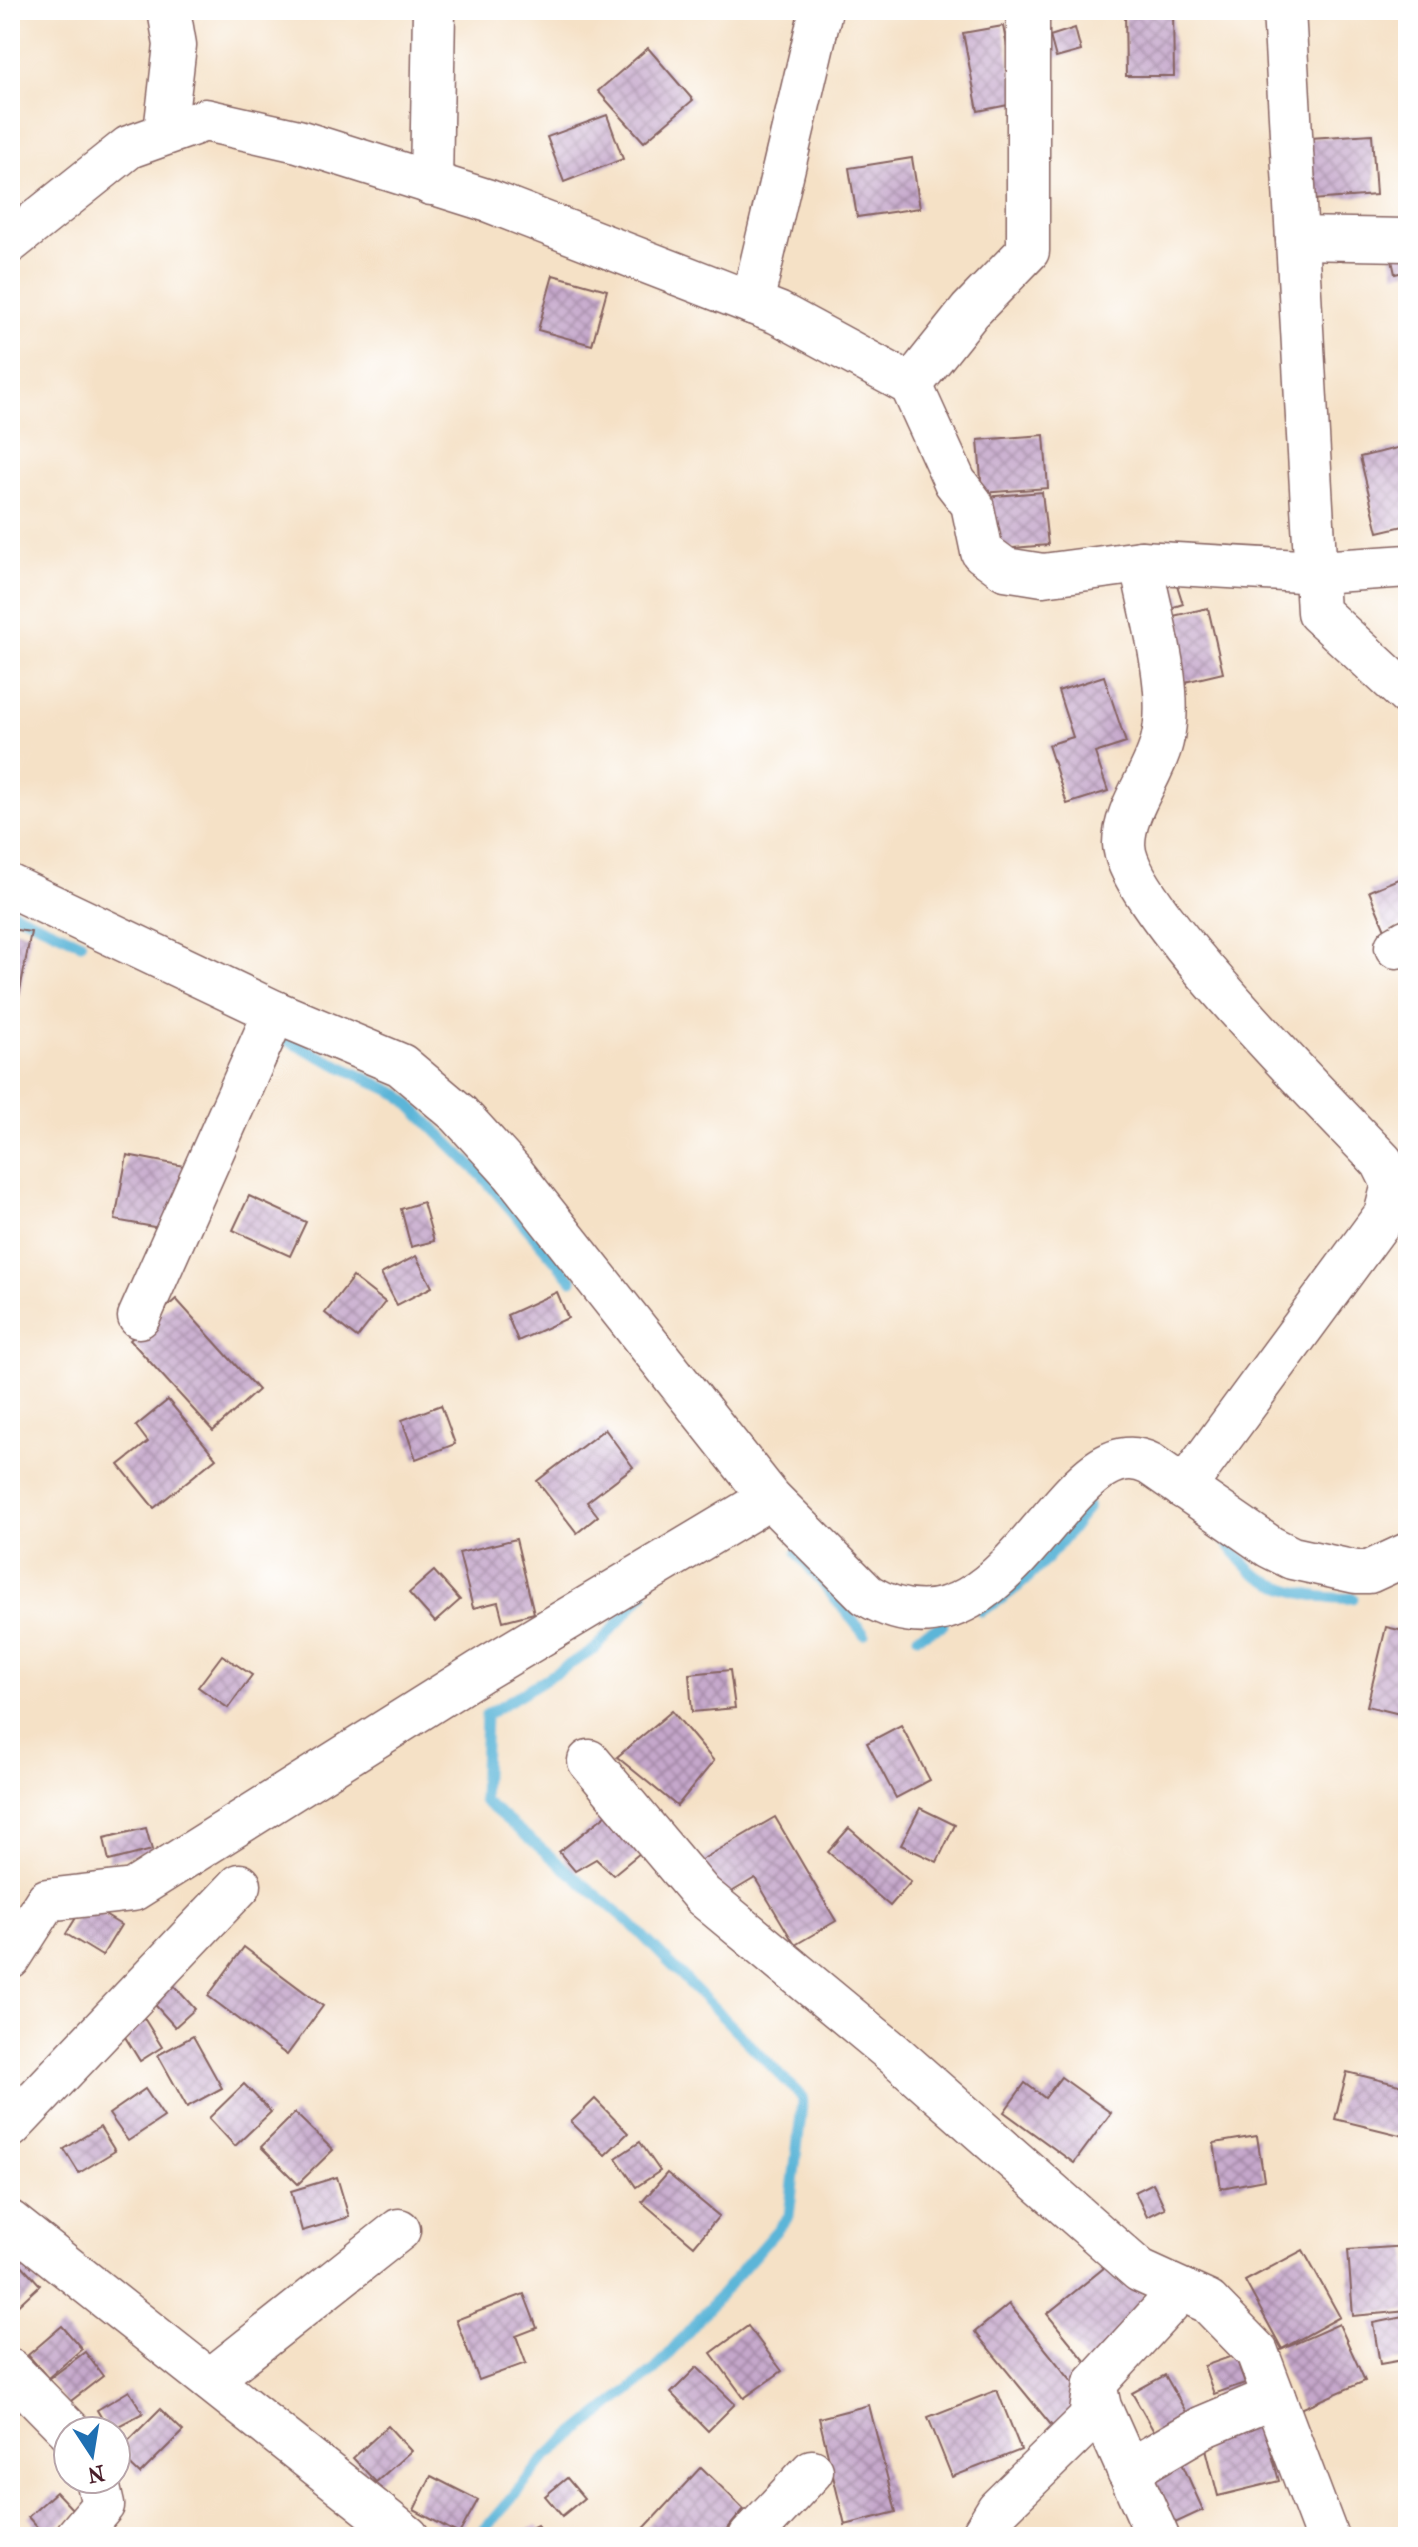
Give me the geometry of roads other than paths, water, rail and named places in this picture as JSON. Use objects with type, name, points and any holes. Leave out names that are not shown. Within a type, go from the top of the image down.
[{"type":"street","points":[[165,132],[175,45],[169,10]]},
{"type":"street","points":[[431,184],[434,10]]},
{"type":"street","points":[[752,303],[821,10]]},
{"type":"street","points":[[911,385],[970,311],[1028,251],[1028,10]]},
{"type":"street","points":[[1284,10],[1318,612],[1408,695]]},
{"type":"street","points":[[10,242],[129,147],[165,132],[205,120],[298,141],[489,201],[778,313],[911,385],[955,482],[972,504],[982,552],[1005,569],[1043,575],[1141,562],[1318,572],[1408,566]]},
{"type":"street","points":[[1297,238],[1407,240]]},
{"type":"street","points":[[1141,562],[1166,703],[1162,742],[1128,824],[1124,840],[1125,855],[1185,950],[1382,1162],[1393,1184],[1385,1215],[1184,1488]]},
{"type":"street","points":[[10,886],[275,1012],[401,1065],[459,1114],[513,1173],[759,1503],[867,1595],[908,1613],[950,1606],[1016,1563],[1085,1479],[1114,1460],[1127,1457],[1142,1460],[1270,1547],[1292,1558],[1369,1572],[1408,1554]]},
{"type":"street","points":[[139,1317],[275,1012]]},
{"type":"street","points":[[10,1958],[47,1900],[133,1890],[481,1671],[759,1503]]},
{"type":"street","points":[[589,1761],[702,1895],[894,2054],[1140,2271],[1208,2302],[1257,2352],[1327,2537]]},
{"type":"street","points":[[10,2127],[240,1885]]},
{"type":"street","points":[[10,2222],[408,2537]]},
{"type":"street","points":[[210,2380],[399,2230]]},
{"type":"street","points":[[981,2537],[998,2509],[1090,2419],[1095,2384],[1181,2290]]},
{"type":"street","points":[[10,2370],[54,2415]]},
{"type":"street","points":[[1095,2384],[1100,2407],[1158,2537]]},
{"type":"street","points":[[1128,2471],[1203,2427],[1274,2397]]},
{"type":"street","points":[[750,2537],[812,2471]]},
{"type":"street","points":[[76,2537],[103,2505],[101,2495]]},
{"type":"waterway","points":[[10,911],[81,943]]},
{"type":"waterway","points":[[227,1009],[246,1023]]},
{"type":"waterway","points":[[286,1040],[400,1095],[481,1175],[572,1280]]},
{"type":"waterway","points":[[981,1611],[1027,1579],[1088,1507]]},
{"type":"waterway","points":[[1219,1535],[1249,1569],[1276,1585],[1302,1593],[1353,1598]]},
{"type":"waterway","points":[[797,1552],[864,1634]]},
{"type":"waterway","points":[[478,2537],[548,2455],[656,2369],[789,2216],[803,2098],[629,1922],[483,1800],[486,1715],[595,1649],[644,1593]]},
{"type":"waterway","points":[[918,1636],[943,1625]]}]
